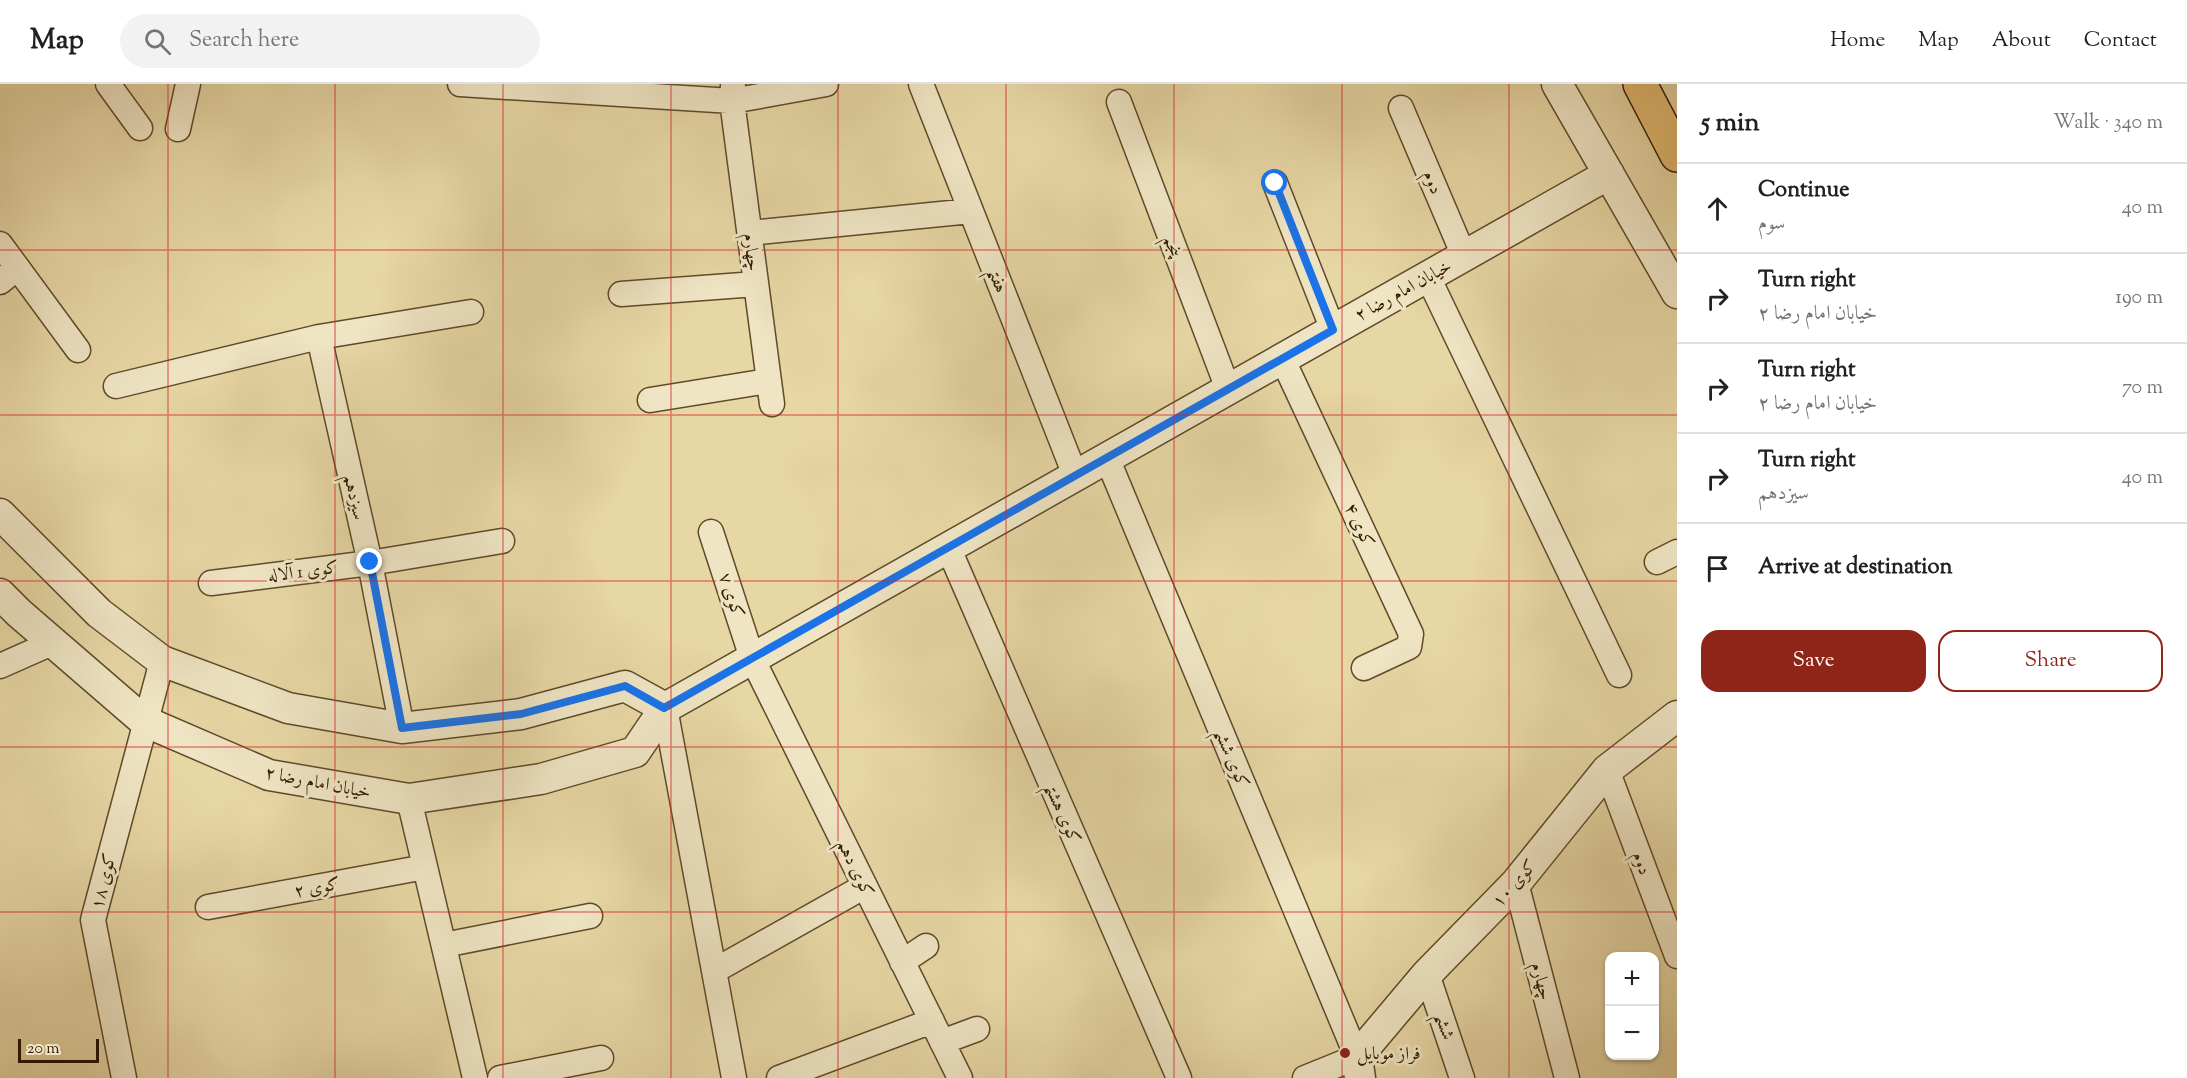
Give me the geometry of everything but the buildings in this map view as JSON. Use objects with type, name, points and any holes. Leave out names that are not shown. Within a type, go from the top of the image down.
[{"type":"main road","points":[[1640,84],[1677,155]]},
{"type":"street","points":[[108,84],[140,128]]},
{"type":"street","points":[[178,129],[188,84]]},
{"type":"street","points":[[463,85],[733,92],[826,84]]},
{"type":"street","name":"هفتم","points":[[921,84],[1075,475]]},
{"type":"street","points":[[1557,84],[1677,293]]},
{"type":"street","name":"چهارم","points":[[650,400],[770,393],[733,92]]},
{"type":"street","name":"پنجم","points":[[1119,102],[1228,389]]},
{"type":"street","name":"دوم","points":[[1401,108],[1464,256]]},
{"type":"street","name":"خیابان امام رضا ۲","points":[[0,594],[144,721],[269,775],[409,799],[541,779],[635,752],[664,708],[1609,174]]},
{"type":"street","points":[[1275,183],[1333,330]]},
{"type":"street","points":[[750,233],[971,211]]},
{"type":"street","points":[[0,244],[9,275],[78,350]]},
{"type":"street","points":[[1428,277],[1619,675]]},
{"type":"street","points":[[621,294],[756,284]]},
{"type":"street","points":[[116,387],[319,337],[471,312]]},
{"type":"street","name":"سیزدهم","points":[[319,337],[370,562],[402,728]]},
{"type":"street","name":"کوی ۴","points":[[1282,358],[1411,634],[1409,647],[1364,668]]},
{"type":"street","name":"کوی ششم","points":[[1107,458],[1359,1068]]},
{"type":"street","points":[[0,514],[99,614],[162,661],[288,708],[402,728],[521,714],[625,686],[664,708],[734,1078]]},
{"type":"street","name":"کوی ۷","points":[[711,532],[752,658]]},
{"type":"street","name":"کوی 1 آلاله","points":[[211,583],[370,562],[502,541]]},
{"type":"street","name":"کوی هشتم","points":[[948,547],[1179,1078]]},
{"type":"street","points":[[0,666],[52,642]]},
{"type":"street","name":"کوی دهم","points":[[752,658],[960,1078]]},
{"type":"street","name":"کوی ۱۸","points":[[124,1078],[93,920],[144,721],[162,661]]},
{"type":"street","name":"کوی ۱۰","points":[[1359,1068],[1426,974],[1516,883],[1607,770],[1677,716]]},
{"type":"street","name":"دوم","points":[[1607,770],[1677,956]]},
{"type":"street","points":[[409,799],[476,1078]]},
{"type":"street","name":"کوی ۲","points":[[208,908],[425,867]]},
{"type":"street","name":"چهارم","points":[[1516,883],[1567,1078]]},
{"type":"street","points":[[714,971],[865,886]]},
{"type":"street","points":[[444,945],[590,916]]},
{"type":"street","points":[[902,962],[926,946]]},
{"type":"street","name":"ششم","points":[[1426,974],[1462,1078]]},
{"type":"street","points":[[779,1078],[937,1032],[977,1029]]},
{"type":"street","points":[[500,1078],[601,1058]]},
{"type":"street","points":[[1305,1078],[1359,1068]]},
{"type":"place","name":"فراز موبایل","points":[[1345,1053]]},
{"type":"route","points":[[370,562],[402,728],[521,714],[625,686],[664,708],[1333,330],[1275,183]]}]
